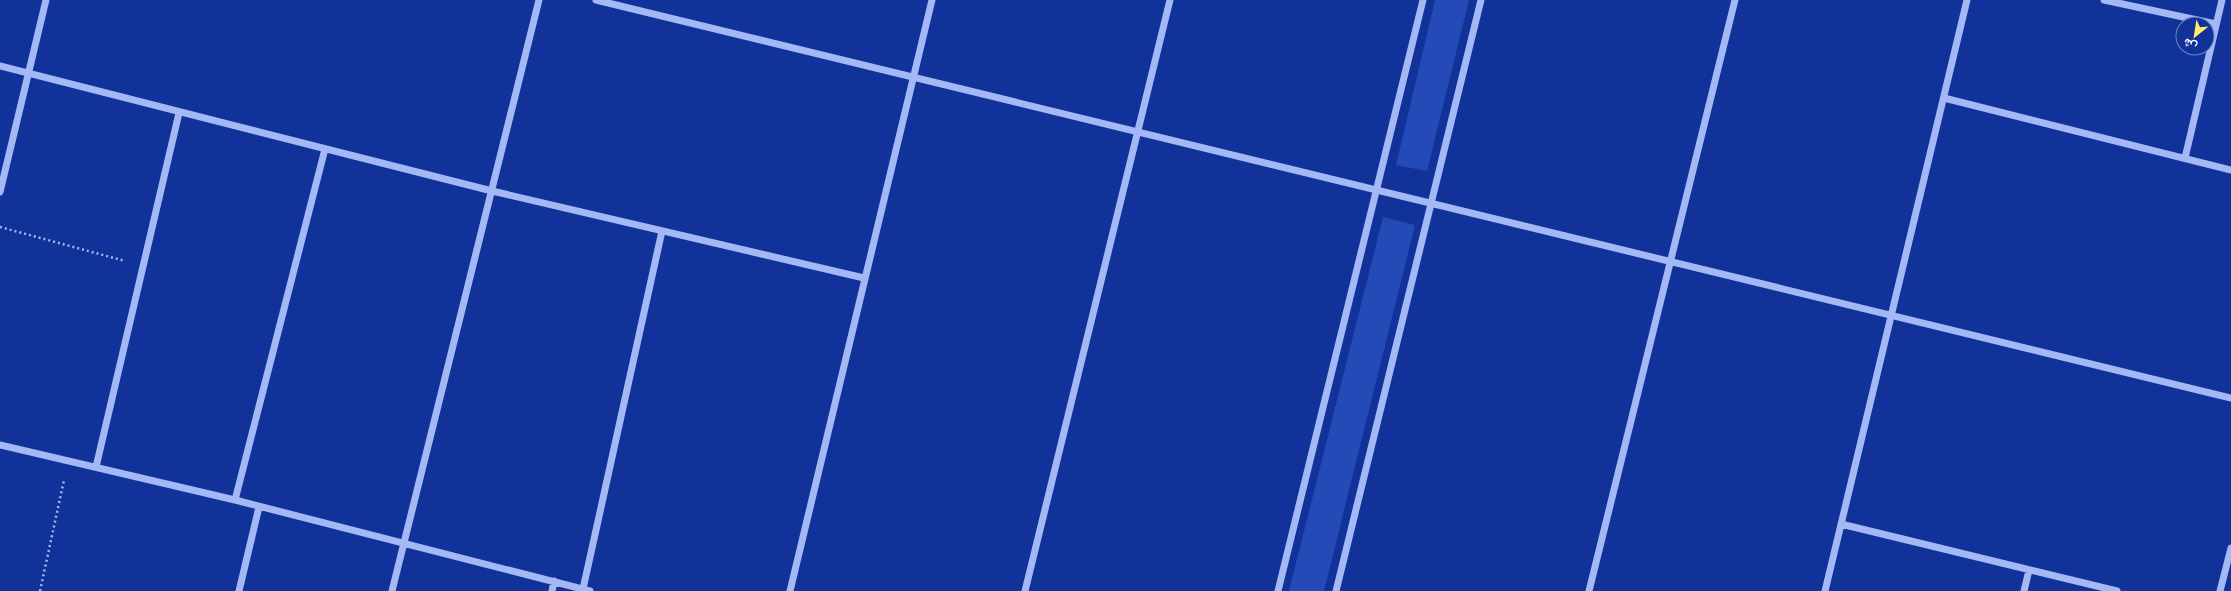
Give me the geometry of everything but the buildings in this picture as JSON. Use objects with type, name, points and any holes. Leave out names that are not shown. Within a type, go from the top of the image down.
[{"type":"street","points":[[0,192],[46,0]]},
{"type":"street","points":[[392,591],[539,0]]},
{"type":"street","points":[[596,0],[1670,260],[2231,398]]},
{"type":"street","points":[[790,591],[912,77],[932,0]]},
{"type":"street","points":[[1025,591],[1136,131],[1170,0]]},
{"type":"street","points":[[1278,591],[1378,189],[1423,0]]},
{"type":"street","points":[[1336,591],[1433,203],[1481,0]]},
{"type":"street","points":[[1589,591],[1735,0]]},
{"type":"street","points":[[1825,591],[1968,0]]},
{"type":"street","points":[[2104,0],[2216,24]]},
{"type":"street","points":[[2185,158],[2222,0]]},
{"type":"street","points":[[0,66],[179,113],[492,191],[864,278]]},
{"type":"street","points":[[1944,98],[2231,170]]},
{"type":"street","points":[[96,466],[179,113]]},
{"type":"street","points":[[235,500],[325,149]]},
{"type":"street","points":[[0,445],[96,466],[235,500],[587,590],[662,231]]},
{"type":"street","points":[[239,591],[259,507]]},
{"type":"street","points":[[1841,524],[2117,591]]},
{"type":"street","points":[[2220,591],[2231,548]]},
{"type":"street","points":[[2024,591],[2029,570]]},
{"type":"street","points":[[552,591],[554,581]]},
{"type":"path","points":[[0,227],[143,266]]},
{"type":"path","points":[[40,591],[68,460]]},
{"type":"shaded area","points":[[1435,0],[1469,0],[1427,171],[1396,165]]},
{"type":"shaded area","points":[[1383,217],[1415,225],[1324,591],[1289,591]]}]
